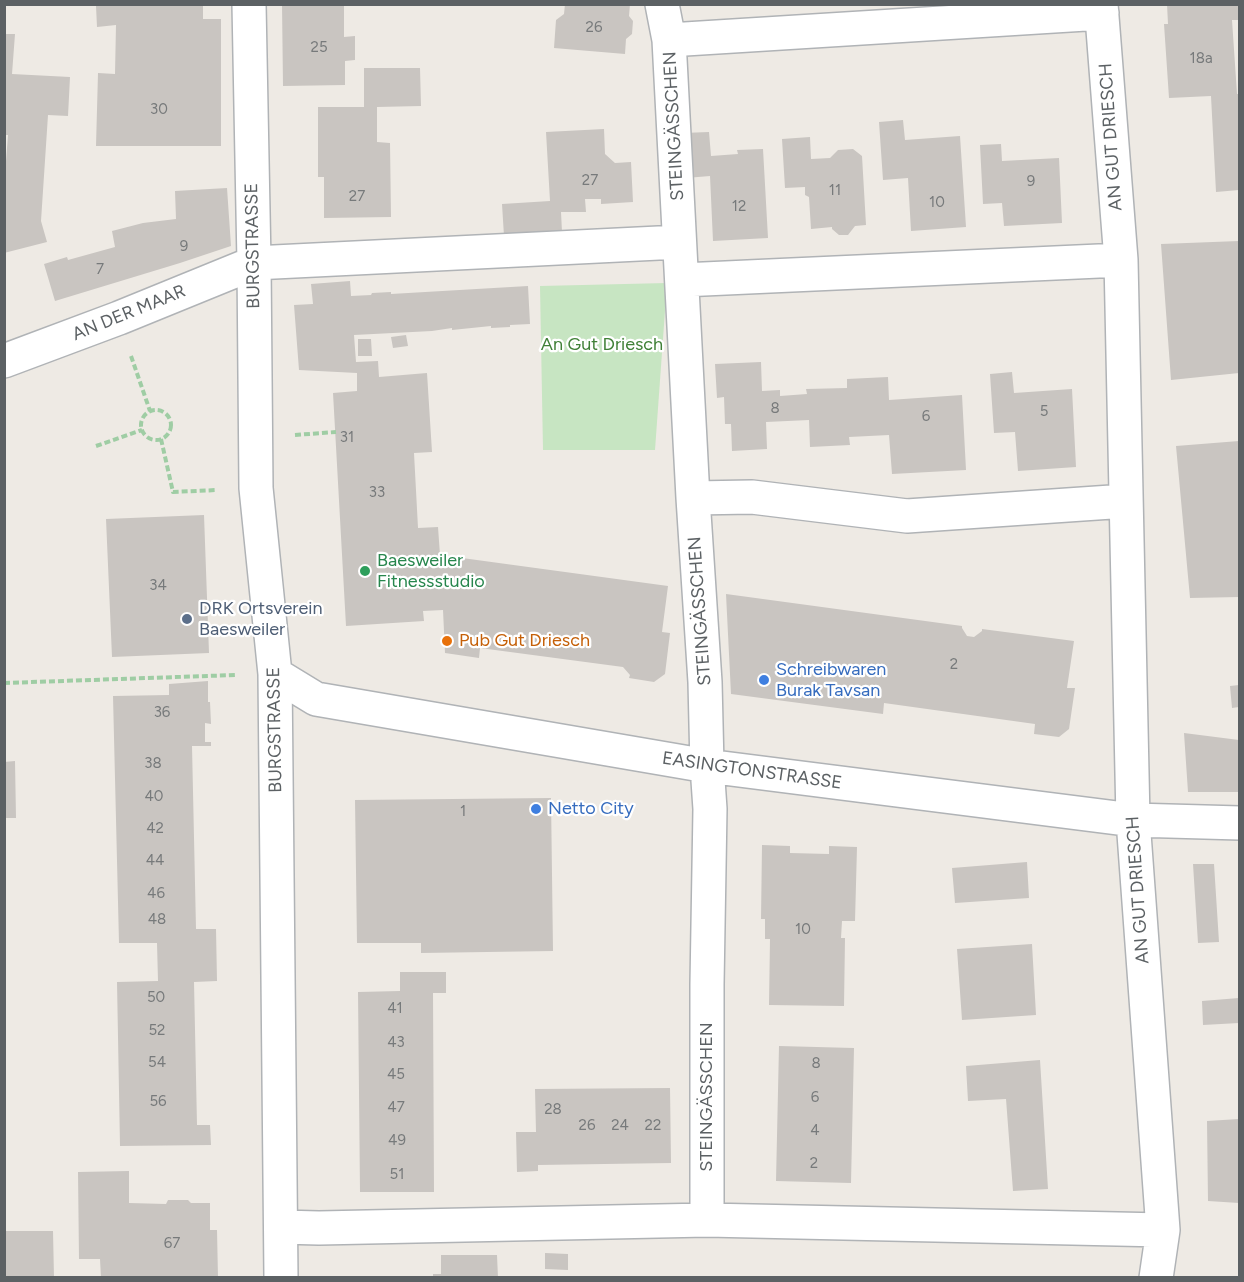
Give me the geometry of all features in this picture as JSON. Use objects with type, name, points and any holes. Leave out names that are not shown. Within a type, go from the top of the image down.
[{"type":"street","name":"BURGSTRASSE","points":[[249,4],[256,488],[275,674],[281,1278]]},
{"type":"street","name":"STEINGÄSSCHEN","points":[[662,4],[669,39],[705,681],[706,766],[710,809],[707,1220]]},
{"type":"street","name":"AN GUT DRIESCH","points":[[669,39],[1101,9],[1121,260],[1133,820],[1163,1230],[1155,1278]]},
{"type":"street","points":[[254,263],[680,242]]},
{"type":"street","points":[[682,280],[1121,260]]},
{"type":"street","name":"AN DER MAAR","points":[[4,362],[254,263]]},
{"type":"street","points":[[693,498],[752,497],[907,516],[1126,501]]},
{"type":"street","name":"EASINGTONSTRASSE","points":[[275,674],[316,699],[706,766],[1133,820],[1239,823]]},
{"type":"street","points":[[281,1227],[707,1220],[1163,1230]]},
{"type":"path","points":[[119,318],[150,411]]},
{"type":"path","points":[[150,411],[164,412],[171,419],[169,433],[161,439],[151,439],[142,430],[143,418],[150,411]]},
{"type":"path","points":[[96,446],[142,430]]},
{"type":"path","points":[[161,439],[174,492],[256,488]]},
{"type":"path","points":[[4,683],[275,674]]},
{"type":"green space","name":"An Gut Driesch","points":[[667,283],[655,450],[543,450],[540,286]]},
{"type":"building","points":[[203,4],[203,19],[221,19],[221,146],[96,146],[98,73],[115,74],[116,25],[97,27],[96,6]]},
{"type":"building","points":[[282,4],[344,4],[344,37],[355,36],[355,60],[345,61],[345,85],[283,86]]},
{"type":"building","points":[[565,4],[630,4],[629,16],[633,21],[632,34],[626,39],[625,54],[554,48],[556,20],[564,14]]},
{"type":"building","points":[[1167,4],[1239,4],[1239,20],[1232,20],[1237,94],[1239,94],[1239,190],[1216,192],[1211,96],[1169,98],[1164,24],[1168,24]]},
{"type":"building","points":[[4,34],[15,34],[12,74],[70,77],[68,116],[48,115],[41,221],[47,242],[4,253],[4,187],[8,135],[4,135]]},
{"type":"building","points":[[364,68],[420,68],[421,106],[377,107],[377,142],[390,143],[391,217],[324,218],[324,177],[318,177],[318,107],[364,107]]},
{"type":"building","points":[[903,120],[905,140],[960,136],[966,227],[911,231],[908,178],[883,180],[879,122]]},
{"type":"building","points":[[604,129],[605,154],[615,163],[631,162],[633,202],[601,204],[601,199],[585,199],[586,212],[561,212],[562,232],[504,236],[502,204],[550,201],[546,132]]},
{"type":"building","points":[[709,132],[711,156],[738,154],[737,150],[763,149],[768,238],[713,241],[710,176],[686,178],[683,133]]},
{"type":"building","points":[[810,137],[811,159],[830,158],[838,150],[853,149],[862,156],[866,225],[855,226],[848,235],[839,235],[832,227],[811,229],[809,197],[805,195],[805,187],[785,188],[782,139]]},
{"type":"building","points":[[1001,144],[1002,161],[1059,158],[1062,223],[1004,226],[1002,203],[983,204],[980,145]]},
{"type":"building","points":[[227,188],[231,246],[55,301],[44,264],[115,247],[112,231],[143,223],[176,219],[175,191]]},
{"type":"building","points":[[1239,241],[1239,373],[1171,380],[1161,244]]},
{"type":"building","points":[[350,281],[351,296],[371,295],[372,293],[391,292],[391,294],[528,286],[530,324],[354,335],[356,362],[378,361],[379,377],[427,373],[432,452],[414,453],[418,528],[438,527],[440,555],[668,586],[662,632],[670,633],[665,674],[654,682],[629,678],[630,675],[623,667],[480,648],[479,658],[445,653],[443,610],[423,611],[424,621],[346,626],[333,393],[357,391],[357,373],[299,370],[294,305],[313,304],[311,284]]},
{"type":"building","points":[[406,335],[408,346],[393,348],[391,337]]},
{"type":"building","points":[[358,339],[371,339],[372,356],[358,356]]},
{"type":"building","points":[[761,362],[762,391],[780,390],[780,396],[807,394],[806,389],[847,388],[847,379],[888,377],[889,400],[962,395],[966,470],[892,474],[889,435],[849,437],[850,445],[810,447],[809,420],[766,422],[767,449],[732,451],[731,424],[725,424],[724,397],[717,398],[715,364]]},
{"type":"building","points":[[1012,372],[1014,393],[1072,389],[1076,467],[1018,471],[1015,432],[994,433],[990,374]]},
{"type":"building","points":[[1239,441],[1239,597],[1190,598],[1176,446]]},
{"type":"building","points":[[204,515],[209,653],[112,657],[106,519]]},
{"type":"building","points":[[726,594],[962,626],[967,636],[974,637],[982,629],[1074,641],[1067,688],[1075,688],[1069,729],[1059,737],[1034,734],[1035,724],[884,703],[883,714],[731,694]]},
{"type":"building","points":[[208,681],[211,724],[205,723],[205,742],[211,742],[211,746],[192,746],[196,929],[216,929],[217,981],[194,982],[197,1125],[210,1125],[211,1145],[120,1146],[117,982],[158,981],[157,943],[119,943],[113,696],[169,695],[169,684]]},
{"type":"building","points":[[1239,685],[1239,707],[1232,708],[1230,686]]},
{"type":"building","points":[[1184,733],[1239,740],[1239,792],[1188,792]]},
{"type":"building","points":[[15,761],[16,818],[4,818],[4,762]]},
{"type":"building","points":[[551,798],[553,951],[421,953],[421,943],[357,943],[355,800]]},
{"type":"building","points":[[762,845],[790,846],[790,853],[829,854],[829,846],[857,847],[855,921],[842,921],[841,938],[845,938],[844,1006],[769,1005],[770,939],[765,939],[765,919],[761,919]]},
{"type":"building","points":[[1027,862],[1029,898],[955,903],[952,868]]},
{"type":"building","points":[[1193,864],[1214,864],[1219,942],[1198,943]]},
{"type":"building","points":[[1032,944],[1036,1015],[962,1020],[957,949]]},
{"type":"building","points":[[400,972],[446,972],[446,993],[433,993],[434,1192],[360,1192],[358,992],[400,991]]},
{"type":"building","points":[[1239,998],[1239,1023],[1203,1025],[1202,1001]]},
{"type":"building","points":[[779,1046],[854,1048],[851,1183],[776,1181]]},
{"type":"building","points":[[1040,1060],[1048,1189],[1013,1191],[1006,1099],[968,1101],[966,1066]]},
{"type":"building","points":[[670,1088],[671,1163],[538,1165],[538,1171],[517,1172],[516,1132],[536,1132],[535,1089]]},
{"type":"building","points":[[1239,1119],[1239,1203],[1208,1201],[1207,1121]]},
{"type":"building","points":[[129,1171],[129,1203],[166,1204],[168,1200],[188,1200],[191,1203],[210,1203],[210,1230],[217,1230],[218,1278],[101,1278],[100,1259],[79,1259],[78,1172]]},
{"type":"building","points":[[4,1231],[53,1231],[54,1278],[4,1278]]},
{"type":"building","points":[[545,1253],[568,1254],[568,1270],[545,1269]]},
{"type":"building","points":[[441,1255],[497,1255],[498,1278],[433,1278],[433,1274],[441,1274]]},
{"type":"place","name":"Baesweiler Fitnessstudio","points":[[365,571]]},
{"type":"place","name":"DRK Ortsverein Baesweiler","points":[[187,619]]},
{"type":"place","name":"Pub Gut Driesch","points":[[447,641]]},
{"type":"place","name":"Schreibwaren Burak Tavsan","points":[[764,680]]},
{"type":"place","name":"Netto City","points":[[536,809]]}]
